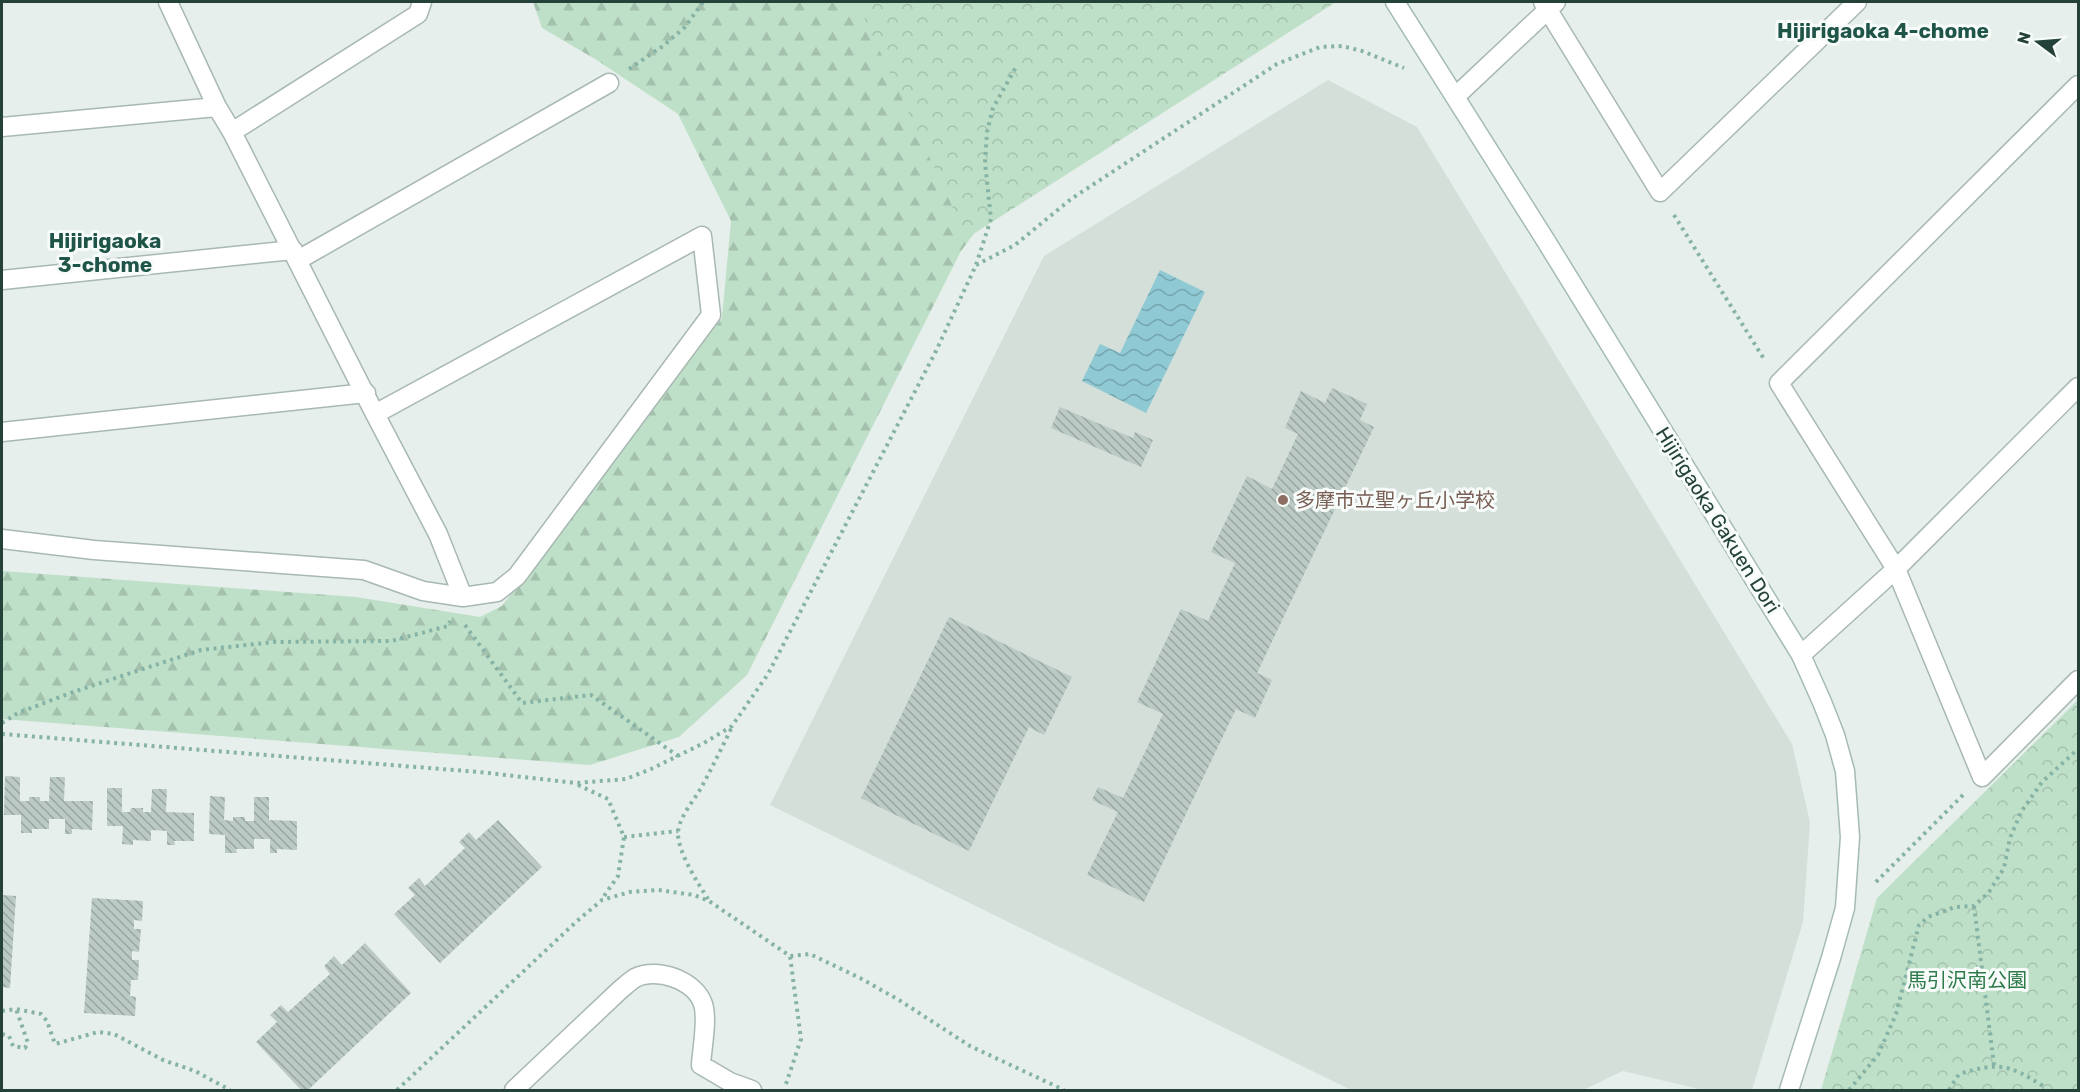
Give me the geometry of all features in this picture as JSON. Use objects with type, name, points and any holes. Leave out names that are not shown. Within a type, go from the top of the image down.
[{"type":"street","points":[[168,2],[217,107],[296,255],[438,534],[459,604]]},
{"type":"street","points":[[232,132],[418,14],[422,2]]},
{"type":"street","name":"Hijirigaoka Gakuen Dori","points":[[1395,2],[1456,96],[1801,655],[1835,735],[1845,771],[1850,837],[1845,908],[1790,1090]]},
{"type":"street","points":[[1456,96],[1549,4],[1660,192],[1857,2]]},
{"type":"street","points":[[2,280],[296,255],[609,82]]},
{"type":"street","points":[[2079,85],[1779,383],[1896,569],[1982,777],[2079,680]]},
{"type":"street","points":[[2,127],[217,107]]},
{"type":"street","points":[[2,539],[94,550],[364,570],[459,604],[497,592],[517,576],[711,315],[702,236],[375,414]]},
{"type":"street","points":[[1801,655],[1896,569],[2079,387]]},
{"type":"street","points":[[2,432],[366,393]]},
{"type":"street","points":[[514,1090],[620,990],[637,977],[657,975],[673,977],[686,982],[703,1004],[701,1065],[729,1083],[752,1090]]},
{"type":"path","points":[[609,82],[663,46],[685,27],[703,2]]},
{"type":"path","points":[[976,265],[1015,245],[1071,199],[1277,63],[1320,47],[1342,46],[1362,51],[1404,68]]},
{"type":"path","points":[[709,901],[679,844],[678,831],[732,726],[768,674],[936,351],[976,265],[991,219],[985,163],[987,132],[993,108],[1016,67]]},
{"type":"path","points":[[1660,192],[1779,383]]},
{"type":"path","points":[[459,604],[522,703],[591,694],[678,756]]},
{"type":"path","points":[[2,723],[18,713],[73,692],[201,650],[274,642],[391,641],[448,626],[459,604]]},
{"type":"path","points":[[2,734],[479,772],[576,783],[626,779],[678,756],[732,726]]},
{"type":"path","points":[[1849,1090],[1878,1055],[1896,1014],[1920,925],[1928,916],[1955,907],[1974,906],[1989,892],[2004,868],[2010,838],[2027,805],[2042,782],[2079,749]]},
{"type":"path","points":[[1874,883],[1982,777]]},
{"type":"path","points":[[576,783],[608,799],[624,837],[618,876],[602,900]]},
{"type":"path","points":[[624,837],[678,831]]},
{"type":"path","points":[[1974,906],[1994,1065]]},
{"type":"path","points":[[786,1084],[801,1039],[790,956]]},
{"type":"path","points":[[2,1011],[16,1009],[41,1014],[47,1021],[55,1044],[98,1032],[114,1034],[162,1060],[195,1071],[230,1090]]},
{"type":"path","points":[[2,1034],[9,1036],[13,1046],[24,1048],[28,1043],[16,1009]]},
{"type":"path","points":[[1948,1090],[1959,1074],[1994,1065],[2019,1071],[2043,1086],[2044,1090]]},
{"type":"shaded area","name":"多摩市立聖ヶ丘小学校","points":[[1328,80],[1417,127],[1792,744],[1810,822],[1803,922],[1752,1090],[1703,1090],[1623,1071],[1583,1090],[1351,1090],[770,805],[1044,256]]},
{"type":"green space","points":[[533,2],[917,2],[1030,159],[961,251],[747,675],[679,737],[590,765],[2,719],[2,571],[356,597],[480,617],[502,606],[722,318],[731,221],[678,114],[595,59],[542,28]]},
{"type":"green space","points":[[857,2],[1336,2],[967,238]]},
{"type":"green space","name":"馬引沢南公園","points":[[2078,700],[2078,1090],[1821,1090],[1877,898]]},
{"type":"water","points":[[1160,270],[1205,292],[1146,413],[1082,381],[1100,344],[1120,353]]},
{"type":"building","points":[[1332,388],[1367,404],[1360,420],[1374,427],[1257,673],[1272,680],[1255,718],[1236,709],[1144,902],[1087,875],[1118,812],[1092,800],[1098,787],[1123,798],[1163,714],[1137,702],[1181,609],[1208,621],[1235,563],[1211,552],[1247,476],[1272,489],[1298,434],[1285,428],[1301,391],[1325,403]]},
{"type":"building","points":[[1060,407],[1133,438],[1135,432],[1153,440],[1141,467],[1051,428]]},
{"type":"building","points":[[949,617],[1072,677],[1044,735],[1029,727],[969,851],[861,798]]},
{"type":"building","points":[[5,776],[20,777],[20,801],[29,801],[29,797],[40,797],[40,801],[49,801],[50,777],[65,777],[64,801],[93,801],[92,830],[72,829],[72,834],[65,834],[65,819],[49,819],[49,829],[32,829],[32,833],[21,833],[21,815],[4,815]]},
{"type":"building","points":[[107,788],[122,788],[122,812],[130,812],[131,808],[143,808],[143,812],[151,812],[152,789],[167,789],[166,812],[194,813],[194,841],[174,841],[175,845],[167,845],[167,831],[151,830],[151,841],[133,840],[133,845],[122,844],[123,826],[107,826]]},
{"type":"building","points":[[210,796],[225,797],[224,820],[233,821],[233,817],[245,817],[245,821],[254,821],[254,797],[269,797],[269,820],[297,821],[297,850],[277,849],[277,853],[270,853],[270,839],[254,839],[254,849],[236,849],[237,853],[225,853],[225,835],[209,834]]},
{"type":"building","points":[[498,820],[542,867],[440,963],[394,914],[415,895],[408,888],[419,878],[425,886],[465,848],[459,842],[469,832],[476,840]]},
{"type":"building","points":[[2,895],[16,896],[10,988],[2,987]]},
{"type":"building","points":[[92,898],[143,901],[142,921],[134,920],[134,929],[141,929],[139,952],[132,951],[132,960],[139,960],[138,980],[131,980],[130,996],[136,997],[135,1016],[84,1013]]},
{"type":"building","points":[[365,943],[411,993],[308,1090],[301,1090],[256,1042],[277,1022],[270,1015],[281,1005],[288,1012],[330,974],[324,966],[334,956],[342,965]]},
{"type":"place","name":"多摩市立聖ヶ丘小学校","points":[[1283,500]]},
{"type":"district","name":"Hijirigaoka 4-chome","points":[[1883,30]]},
{"type":"district","name":"Hijirigaoka 3-chome","points":[[105,252]]}]
